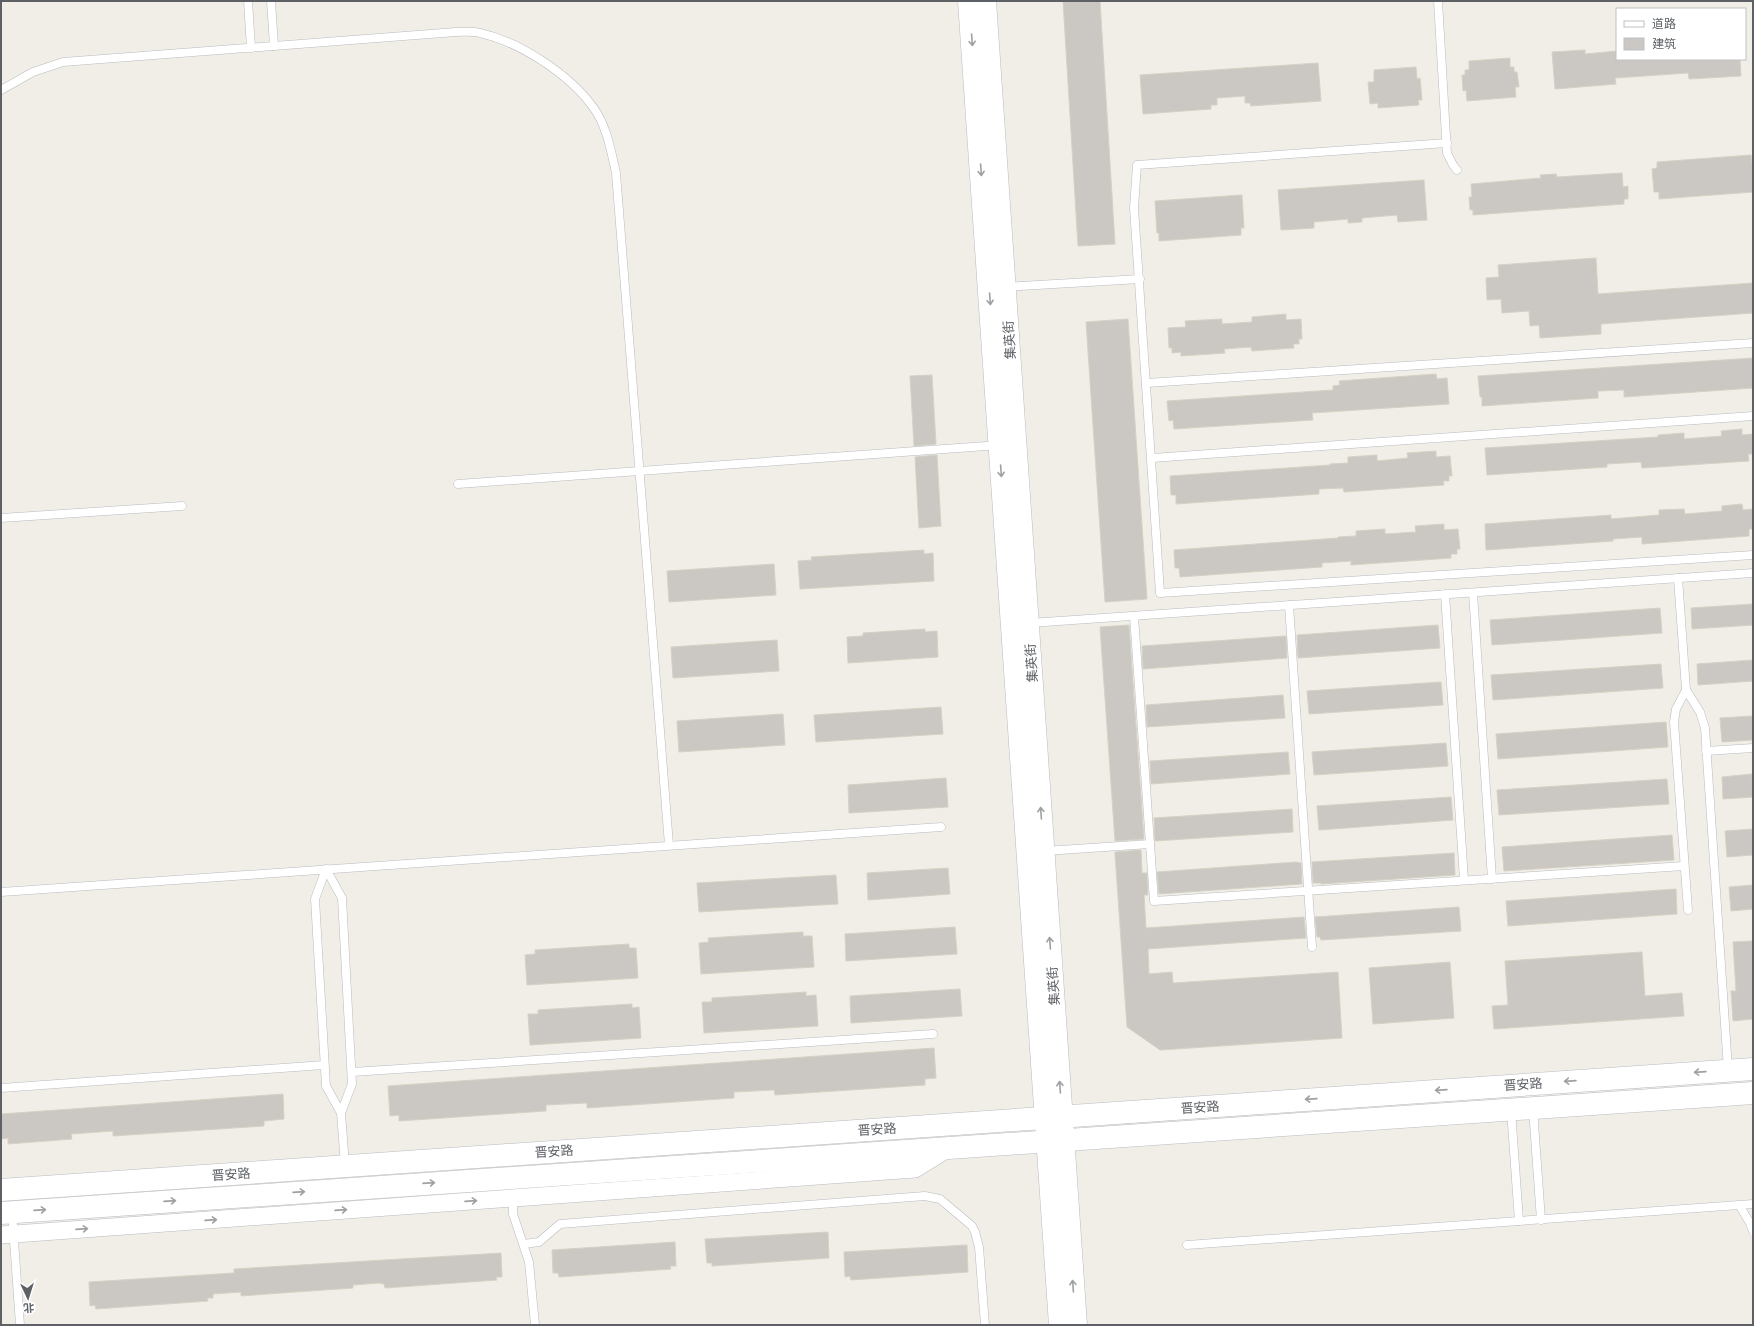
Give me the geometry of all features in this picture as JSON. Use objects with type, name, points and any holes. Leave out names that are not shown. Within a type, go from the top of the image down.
[{"type":"main road","name":"集英街","points":[[969,1],[1000,445],[1054,1117]]},
{"type":"main road","name":"集英街","points":[[985,1],[1044,851],[1055,1140],[1060,1325]]},
{"type":"main road","name":"晋安路","points":[[1,1190],[1753,1069]]},
{"type":"main road","name":"晋安路","points":[[6,1213],[1753,1093]]},
{"type":"main road","name":"集英街","points":[[1055,1140],[1076,1325]]},
{"type":"street","points":[[7,1235],[915,1169],[950,1147]]},
{"type":"lane","points":[[248,1],[251,48]]},
{"type":"lane","points":[[271,1],[274,46]]},
{"type":"lane","points":[[1438,1],[1447,153],[1457,170]]},
{"type":"lane","points":[[1,90],[33,72],[63,62],[456,32],[479,33],[512,44],[548,65],[575,86],[593,108],[606,132],[616,173],[670,845]]},
{"type":"lane","points":[[1447,143],[1136,165],[1134,208],[1140,279],[1160,593],[1753,554]]},
{"type":"lane","points":[[1005,287],[1140,279]]},
{"type":"lane","points":[[1147,383],[1753,343]]},
{"type":"lane","points":[[1152,458],[1753,416]]},
{"type":"lane","points":[[458,484],[1000,445]]},
{"type":"lane","points":[[1,518],[182,506]]},
{"type":"lane","points":[[1028,623],[1753,573]]},
{"type":"lane","points":[[1678,578],[1686,690],[1700,712],[1705,728],[1728,1070]]},
{"type":"lane","points":[[1473,592],[1492,879]]},
{"type":"lane","points":[[1445,594],[1464,880]]},
{"type":"lane","points":[[1289,605],[1312,947]]},
{"type":"lane","points":[[1134,616],[1154,901],[1684,866]]},
{"type":"lane","points":[[1686,690],[1676,710],[1674,722],[1688,910]]},
{"type":"lane","points":[[1706,751],[1753,748]]},
{"type":"lane","points":[[1,892],[941,827]]},
{"type":"lane","points":[[1044,851],[1150,844]]},
{"type":"lane","points":[[326,869],[315,900],[324,1065],[326,1086],[341,1113],[345,1166]]},
{"type":"lane","points":[[326,869],[342,898],[352,1084],[341,1113]]},
{"type":"lane","points":[[352,1072],[934,1034]]},
{"type":"lane","points":[[1,1088],[324,1065]]},
{"type":"lane","points":[[1533,1108],[1541,1220]]},
{"type":"lane","points":[[1511,1110],[1519,1221]]},
{"type":"lane","points":[[524,1244],[539,1242],[560,1224],[925,1196],[940,1199],[972,1226],[975,1232],[979,1247],[985,1325]]},
{"type":"lane","points":[[513,1198],[513,1214],[518,1233],[524,1244],[529,1262],[535,1325]]},
{"type":"lane","points":[[1187,1245],[1753,1204]]},
{"type":"lane","points":[[1739,1205],[1753,1231]]},
{"type":"lane","points":[[6,1213],[7,1235],[20,1325]]},
{"type":"building","points":[[1063,1],[1100,1],[1115,244],[1078,246]]},
{"type":"building","points":[[1585,50],[1585,54],[1616,51],[1616,60],[1740,60],[1741,76],[1689,79],[1688,73],[1615,78],[1616,84],[1555,89],[1552,52]]},
{"type":"building","points":[[1510,58],[1510,67],[1514,67],[1514,72],[1517,72],[1519,87],[1515,87],[1516,97],[1467,101],[1466,90],[1463,91],[1462,75],[1465,75],[1465,70],[1469,70],[1469,61]]},
{"type":"building","points":[[1318,63],[1321,101],[1251,106],[1250,103],[1245,103],[1245,96],[1217,98],[1217,105],[1211,105],[1211,109],[1143,114],[1140,75]]},
{"type":"building","points":[[1416,67],[1417,79],[1420,78],[1422,100],[1418,100],[1419,105],[1378,108],[1378,103],[1370,104],[1368,82],[1374,82],[1374,70]]},
{"type":"building","points":[[1751,155],[1753,192],[1659,199],[1659,192],[1654,192],[1652,169],[1657,168],[1657,162]]},
{"type":"building","points":[[1622,173],[1623,187],[1628,186],[1628,199],[1624,199],[1624,204],[1473,215],[1473,210],[1470,210],[1469,197],[1472,197],[1471,184],[1541,178],[1540,175],[1556,174],[1557,177]]},
{"type":"building","points":[[1424,180],[1427,220],[1398,222],[1397,215],[1362,218],[1362,222],[1348,223],[1348,219],[1314,222],[1314,228],[1281,230],[1278,190]]},
{"type":"building","points":[[1242,195],[1244,228],[1241,228],[1241,235],[1159,241],[1155,201]]},
{"type":"building","points":[[1596,258],[1598,294],[1753,283],[1753,313],[1601,324],[1601,334],[1540,338],[1539,325],[1530,326],[1529,311],[1502,313],[1501,299],[1487,300],[1486,278],[1499,277],[1498,265]]},
{"type":"building","points":[[1286,314],[1286,320],[1301,319],[1302,339],[1299,339],[1299,344],[1293,344],[1294,348],[1252,351],[1251,347],[1224,349],[1225,353],[1181,356],[1181,352],[1172,353],[1172,348],[1169,348],[1168,328],[1186,327],[1185,321],[1222,319],[1222,324],[1252,322],[1252,317]]},
{"type":"building","points":[[1128,319],[1147,599],[1105,602],[1086,322]]},
{"type":"building","points":[[1753,358],[1753,388],[1624,397],[1624,390],[1598,391],[1598,398],[1482,406],[1482,397],[1480,397],[1478,376]]},
{"type":"building","points":[[1436,374],[1437,379],[1447,378],[1449,404],[1312,413],[1313,420],[1174,429],[1173,420],[1169,421],[1167,401],[1333,390],[1333,386],[1340,385],[1339,381]]},
{"type":"building","points":[[932,375],[936,444],[914,446],[910,376]]},
{"type":"building","points":[[1742,429],[1742,435],[1753,434],[1753,454],[1748,454],[1749,461],[1642,468],[1641,462],[1607,464],[1607,467],[1487,475],[1485,448],[1658,437],[1658,435],[1684,433],[1684,439],[1722,436],[1721,431]]},
{"type":"building","points":[[1436,451],[1436,457],[1450,456],[1452,476],[1449,476],[1449,481],[1443,481],[1444,485],[1344,492],[1343,488],[1319,489],[1319,494],[1176,504],[1176,495],[1171,495],[1170,476],[1330,465],[1348,463],[1348,457],[1377,455],[1377,461],[1408,458],[1407,453]]},
{"type":"building","points":[[937,455],[941,526],[919,528],[915,457]]},
{"type":"building","points":[[1742,504],[1743,510],[1753,509],[1753,529],[1749,529],[1749,536],[1642,544],[1642,537],[1613,539],[1613,541],[1486,550],[1485,524],[1611,515],[1611,519],[1659,515],[1659,510],[1684,509],[1685,514],[1722,511],[1722,506]]},
{"type":"building","points":[[1444,524],[1444,530],[1458,529],[1460,549],[1457,549],[1457,554],[1451,554],[1451,558],[1351,565],[1351,561],[1322,563],[1322,567],[1180,577],[1179,568],[1175,568],[1174,550],[1338,538],[1356,536],[1356,531],[1385,529],[1385,534],[1416,532],[1415,526]]},
{"type":"building","points":[[924,550],[924,554],[933,553],[934,581],[800,589],[798,561],[812,560],[811,557]]},
{"type":"building","points":[[774,564],[776,595],[669,602],[667,571]]},
{"type":"building","points":[[1753,604],[1753,625],[1692,629],[1691,608]]},
{"type":"building","points":[[1660,608],[1662,633],[1492,645],[1490,620]]},
{"type":"building","points":[[1129,625],[1144,839],[1115,841],[1100,627]]},
{"type":"building","points":[[1438,625],[1440,648],[1298,658],[1297,635]]},
{"type":"building","points":[[925,629],[925,632],[937,631],[938,657],[848,663],[847,637],[863,636],[863,633]]},
{"type":"building","points":[[1286,636],[1287,658],[1143,669],[1142,646]]},
{"type":"building","points":[[777,640],[779,671],[673,678],[671,647]]},
{"type":"building","points":[[1753,660],[1753,681],[1698,685],[1697,664]]},
{"type":"building","points":[[1661,664],[1663,688],[1493,700],[1491,675]]},
{"type":"building","points":[[1441,682],[1443,705],[1309,714],[1307,691]]},
{"type":"building","points":[[1283,695],[1285,718],[1147,727],[1146,705]]},
{"type":"building","points":[[941,707],[943,734],[816,742],[814,715]]},
{"type":"building","points":[[783,714],[785,745],[679,752],[677,721]]},
{"type":"building","points":[[1753,716],[1753,740],[1722,742],[1720,718]]},
{"type":"building","points":[[1666,722],[1668,747],[1498,759],[1496,734]]},
{"type":"building","points":[[1446,743],[1448,766],[1314,775],[1312,752]]},
{"type":"building","points":[[1288,752],[1290,774],[1151,784],[1150,761]]},
{"type":"building","points":[[1752,774],[1753,797],[1723,799],[1722,777]]},
{"type":"building","points":[[946,778],[948,807],[849,813],[848,785]]},
{"type":"building","points":[[1667,779],[1669,804],[1499,815],[1497,790]]},
{"type":"building","points":[[1451,797],[1453,820],[1319,830],[1317,806]]},
{"type":"building","points":[[1292,809],[1293,832],[1155,841],[1154,818]]},
{"type":"building","points":[[1753,829],[1753,855],[1727,857],[1725,831]]},
{"type":"building","points":[[1672,835],[1674,860],[1504,871],[1502,847]]},
{"type":"building","points":[[1141,850],[1142,873],[1147,873],[1148,895],[1144,895],[1146,928],[1304,917],[1306,938],[1148,949],[1149,974],[1172,972],[1173,983],[1338,972],[1342,1038],[1160,1050],[1127,1027],[1115,852]]},
{"type":"building","points":[[1454,853],[1455,875],[1321,884],[1313,883],[1312,862]]},
{"type":"building","points":[[1296,862],[1301,863],[1302,884],[1159,894],[1157,872]]},
{"type":"building","points":[[948,868],[950,894],[868,900],[867,873]]},
{"type":"building","points":[[836,875],[838,904],[699,912],[697,883]]},
{"type":"building","points":[[1753,885],[1753,909],[1731,911],[1729,887]]},
{"type":"building","points":[[1676,889],[1677,914],[1508,926],[1506,901]]},
{"type":"building","points":[[1459,907],[1461,931],[1321,940],[1320,937],[1317,937],[1315,917]]},
{"type":"building","points":[[955,927],[957,954],[846,961],[845,934]]},
{"type":"building","points":[[803,932],[803,936],[812,936],[814,967],[701,974],[699,943],[709,942],[708,938]]},
{"type":"building","points":[[1753,941],[1753,1019],[1733,1021],[1731,991],[1736,991],[1733,942]]},
{"type":"building","points":[[629,944],[629,948],[636,948],[638,978],[527,985],[525,955],[535,954],[535,950]]},
{"type":"building","points":[[1642,952],[1645,996],[1682,993],[1684,1016],[1494,1029],[1492,1006],[1508,1005],[1505,961]]},
{"type":"building","points":[[1450,962],[1454,1018],[1373,1024],[1369,968]]},
{"type":"building","points":[[960,989],[962,1016],[851,1023],[850,996]]},
{"type":"building","points":[[806,992],[806,996],[816,995],[818,1026],[704,1033],[702,1002],[712,1002],[712,998]]},
{"type":"building","points":[[632,1004],[632,1008],[639,1007],[641,1038],[530,1045],[528,1014],[538,1014],[538,1010]]},
{"type":"building","points":[[934,1048],[936,1078],[925,1079],[925,1085],[775,1095],[774,1090],[734,1092],[734,1098],[587,1108],[587,1103],[546,1105],[546,1111],[399,1121],[399,1115],[390,1116],[388,1086]]},
{"type":"building","points":[[283,1094],[284,1119],[264,1121],[264,1126],[113,1136],[113,1131],[71,1134],[72,1139],[8,1144],[8,1138],[1,1139],[1,1114]]},
{"type":"building","points":[[828,1232],[829,1258],[712,1266],[712,1263],[707,1263],[705,1239]]},
{"type":"building","points":[[675,1242],[676,1266],[670,1266],[671,1269],[559,1277],[558,1273],[553,1273],[552,1250]]},
{"type":"building","points":[[967,1245],[968,1272],[851,1280],[850,1276],[845,1277],[844,1252]]},
{"type":"building","points":[[501,1253],[502,1277],[496,1277],[497,1280],[385,1288],[384,1284],[379,1283],[353,1285],[353,1288],[241,1296],[241,1292],[213,1294],[213,1298],[207,1298],[208,1301],[96,1309],[95,1305],[90,1306],[89,1282],[234,1273],[234,1269]]}]
